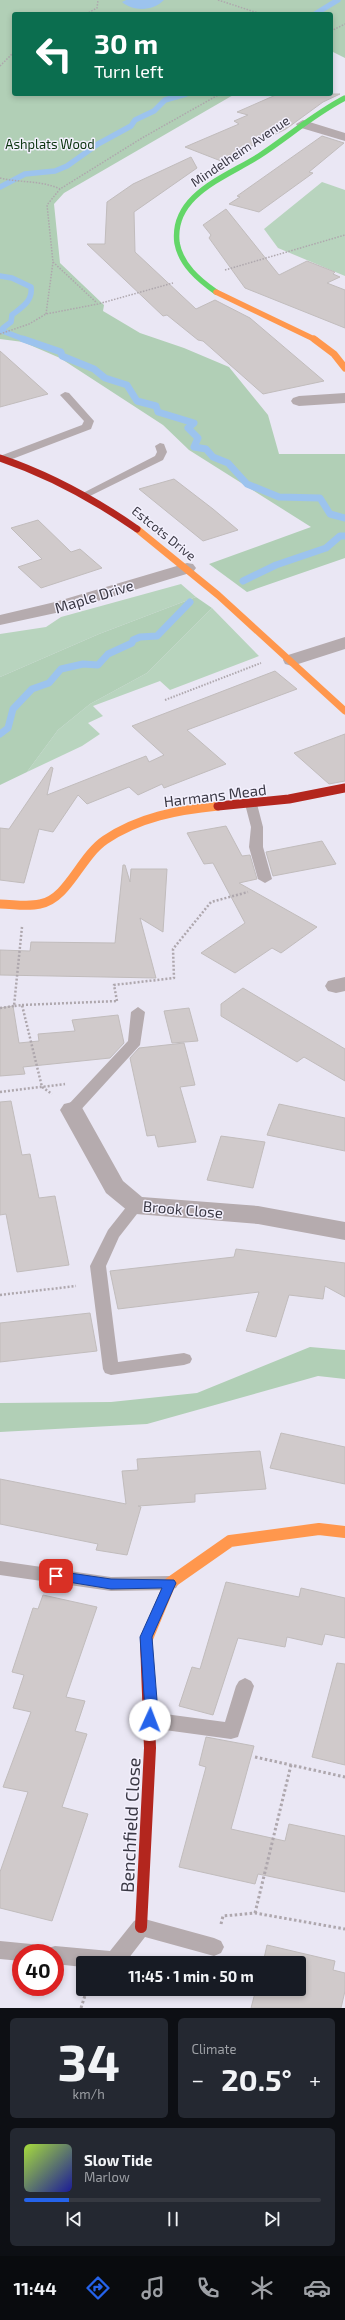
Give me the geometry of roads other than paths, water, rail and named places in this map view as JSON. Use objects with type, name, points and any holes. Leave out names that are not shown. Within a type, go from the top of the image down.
[{"type":"street","name":"Mindelheim Avenue","points":[[345,98],[330,105],[247,164],[203,189],[187,204],[177,218],[174,232],[176,248],[197,278],[216,293],[318,341],[342,362],[345,368]]},
{"type":"street","points":[[304,124],[345,137]]},
{"type":"street","points":[[299,400],[345,398]]},
{"type":"street","name":"Estcots Drive","points":[[1,459],[49,474],[86,494],[126,519],[187,568],[289,657],[345,711]]},
{"type":"street","name":"Maple Drive","points":[[0,620],[59,607],[187,568]]},
{"type":"street","points":[[289,657],[345,643]]},
{"type":"street","name":"Harmans Mead","points":[[0,904],[25,905],[46,903],[59,895],[91,852],[122,829],[155,816],[186,809],[252,804],[329,792],[345,788]]},
{"type":"street","name":"Brook Close","points":[[72,1110],[114,1187],[136,1205],[258,1215],[345,1231]]},
{"type":"street","points":[[170,1583],[230,1541],[319,1529],[345,1532]]},
{"type":"street","name":"Benchfield Close","points":[[141,1927],[148,1815],[151,1700],[146,1637],[170,1583]]},
{"type":"lane","points":[[1,459],[87,427],[89,421],[65,396]]},
{"type":"lane","points":[[86,494],[159,458],[162,452],[160,446]]},
{"type":"lane","points":[[252,804],[257,827],[256,847],[265,879]]},
{"type":"lane","points":[[72,1110],[135,1042],[138,1012]]},
{"type":"lane","points":[[136,1205],[113,1234],[98,1266],[111,1369],[184,1359]]},
{"type":"lane","points":[[0,1568],[111,1584],[170,1583]]},
{"type":"lane","points":[[150,1720],[231,1731],[245,1686]]},
{"type":"lane","points":[[64,1956],[114,1962],[141,1927],[214,1947]]},
{"type":"lane","points":[[0,1950],[12,1951]]},
{"type":"water","points":[[126,0],[164,0],[160,4],[149,8],[138,9],[122,2]]},
{"type":"waterway","points":[[318,12],[338,0]]},
{"type":"waterway","points":[[0,187],[25,174],[55,171],[67,166],[98,144],[131,126],[135,120],[154,111],[165,100],[179,96]]},
{"type":"waterway","points":[[0,276],[12,278],[31,287],[29,300],[12,315],[11,322],[3,328],[4,331]]},
{"type":"waterway","points":[[0,330],[26,340]]},
{"type":"waterway","points":[[23,339],[61,352],[62,356],[94,369],[105,378],[127,385],[137,401],[156,406],[158,412],[194,423],[188,428],[198,438],[194,447],[206,449],[213,457],[228,463],[247,484],[279,497],[320,498],[330,514],[345,518]]},
{"type":"waterway","points":[[243,581],[276,565],[326,548],[340,536],[345,536]]},
{"type":"waterway","points":[[0,734],[8,728],[13,709],[32,689],[49,683],[61,669],[83,664],[98,665],[108,654],[132,643],[133,640],[140,637],[157,636],[190,602]]},
{"type":"park label","name":"Ashplats Wood","points":[[50,144]]}]
